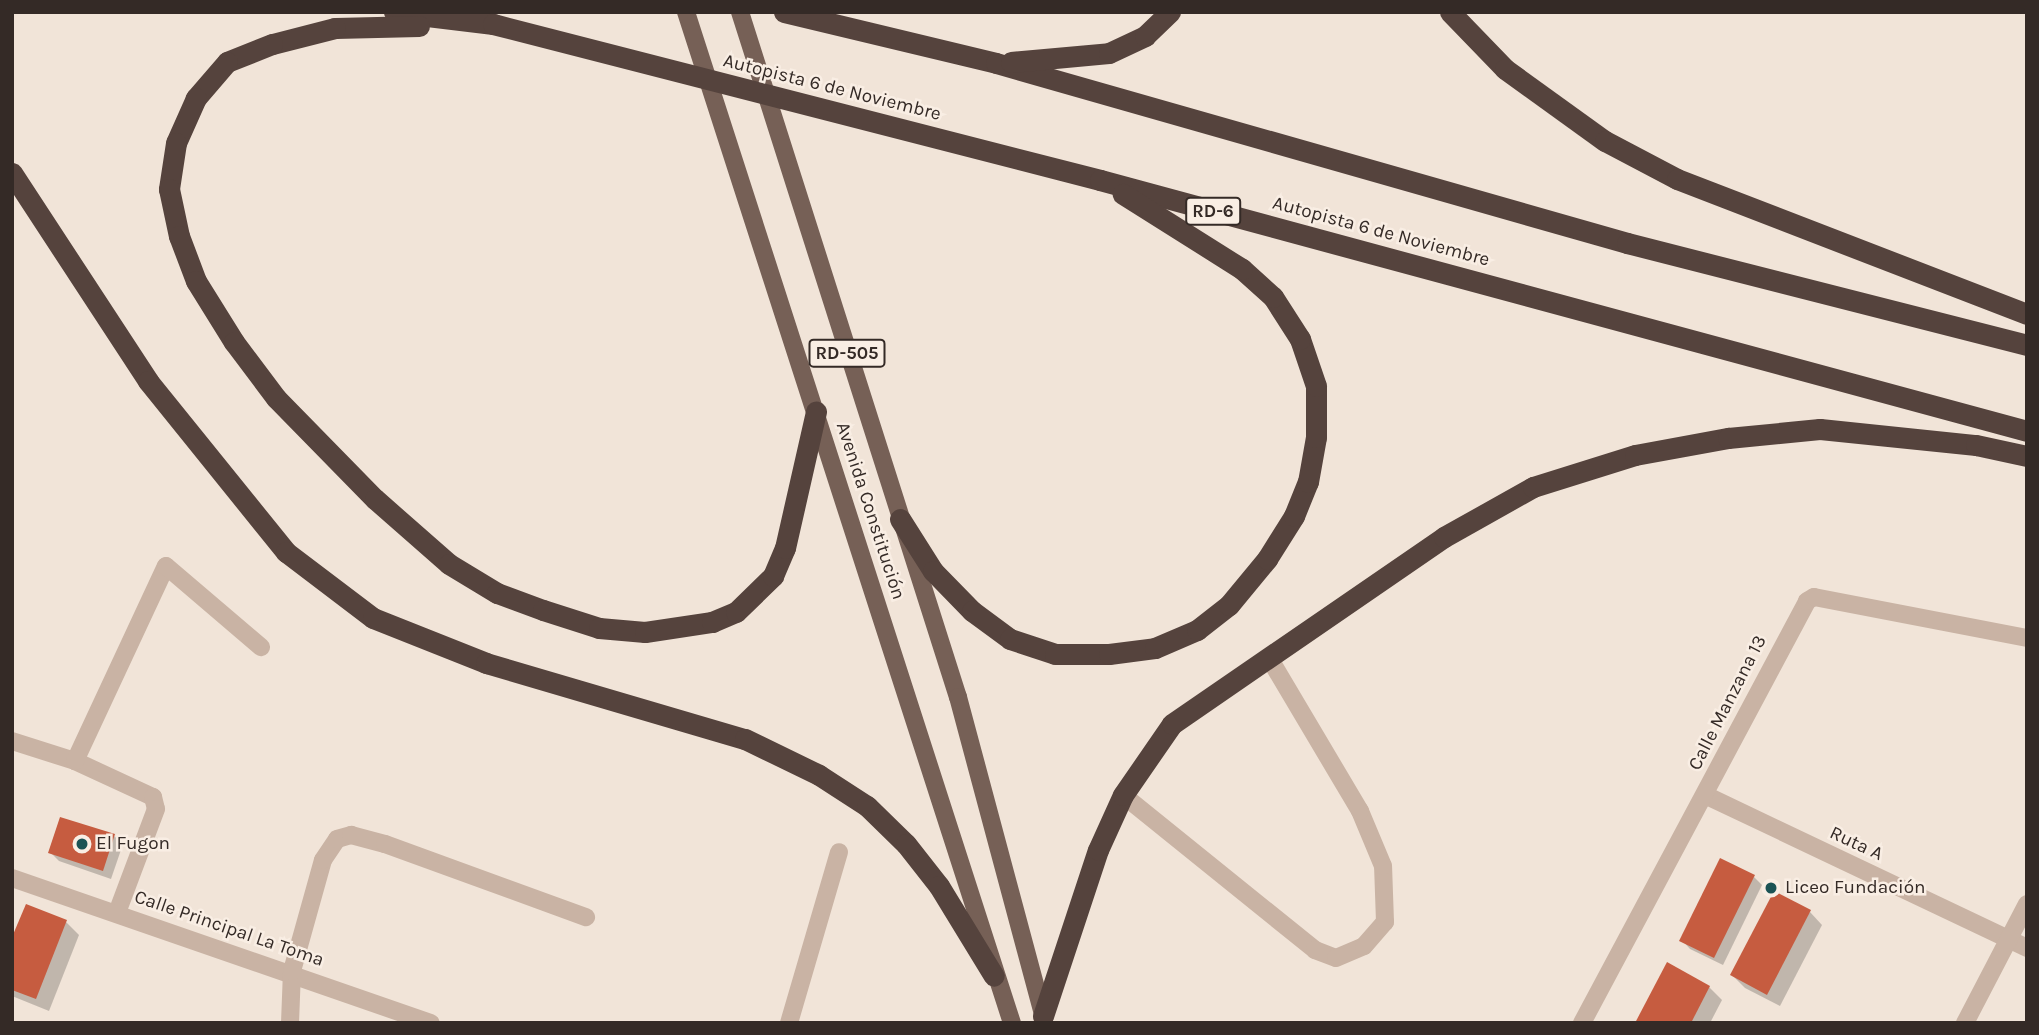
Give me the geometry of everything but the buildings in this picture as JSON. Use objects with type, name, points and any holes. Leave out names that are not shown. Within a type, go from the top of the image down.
[{"type":"highway","name":"Autopista 6 de Noviembre","points":[[394,12],[494,24],[1100,180],[2027,431]]},
{"type":"highway","points":[[784,12],[996,63],[1627,243],[2027,345]]},
{"type":"highway","points":[[996,63],[1109,53],[1145,36],[1170,12]]},
{"type":"highway","points":[[1450,12],[1505,69],[1629,154],[1677,179],[2027,314]]},
{"type":"highway","points":[[494,24],[335,28],[272,44],[227,62],[196,99],[176,143],[169,189],[179,236],[196,281],[276,398],[375,499],[449,564],[498,593],[543,610],[599,628],[645,632],[712,622],[736,612],[773,576],[785,548],[816,411]]},
{"type":"highway","points":[[12,173],[148,382],[286,552],[373,618],[486,663],[745,739],[819,775],[867,806],[906,844],[939,886],[994,976]]},
{"type":"highway","points":[[900,519],[933,571],[972,611],[1010,639],[1055,654],[1109,654],[1154,648],[1197,630],[1229,606],[1294,516],[1308,482],[1316,437],[1316,386],[1300,339],[1273,297],[1241,269],[1100,180]]},
{"type":"highway","points":[[1044,1019],[1098,850],[1123,795],[1172,724],[1444,537],[1533,487],[1635,455],[1819,429],[1976,445],[2027,456]]},
{"type":"main road","name":"Avenida Constitución","points":[[686,12],[741,191],[816,411],[994,976],[1012,1023]]},
{"type":"main road","name":"Avenida Constitución","points":[[740,12],[793,187],[958,697],[1044,1019]]},
{"type":"street","points":[[75,761],[166,566],[261,647]]},
{"type":"street","name":"Calle Manzana 13","points":[[1582,1023],[1705,795],[1800,607],[1814,597],[2027,638]]},
{"type":"street","points":[[1123,795],[1315,950],[1335,958],[1364,946],[1385,922],[1383,866],[1360,811],[1269,658]]},
{"type":"street","points":[[12,741],[75,761],[153,797],[156,809],[117,913]]},
{"type":"street","name":"Ruta A","points":[[1705,795],[2027,948]]},
{"type":"street","points":[[290,1023],[292,971],[328,849],[351,835],[586,916]]},
{"type":"street","points":[[789,1023],[839,852]]},
{"type":"street","name":"Calle Principal La Toma","points":[[12,878],[292,971],[431,1023]]},
{"type":"street","points":[[1965,1023],[2027,904]]},
{"type":"place","name":"El Fugon","points":[[82,844]]},
{"type":"place","name":"Liceo Fundación","points":[[1771,888]]}]
